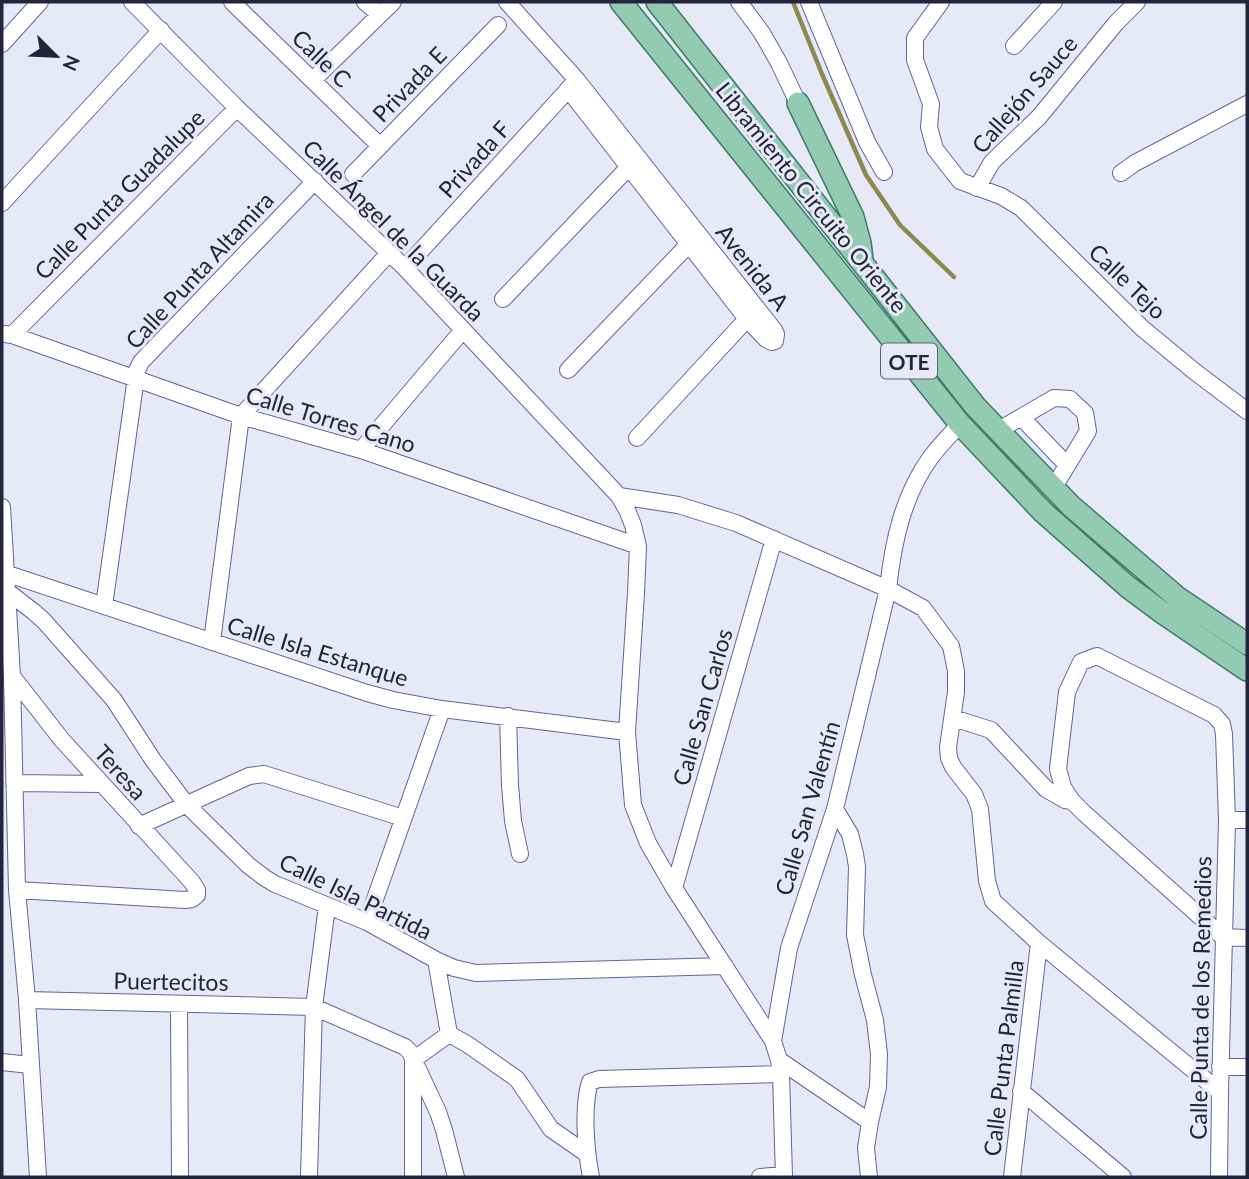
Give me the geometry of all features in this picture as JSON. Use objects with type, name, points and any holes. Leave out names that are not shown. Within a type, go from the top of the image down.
[{"type":"main road","name":"Libramiento Circuito Oriente","points":[[621,2],[960,424],[1043,512],[1128,587],[1247,670]]},
{"type":"main road","name":"Libramiento Circuito Oriente","points":[[657,2],[975,406],[1071,506],[1178,598],[1247,644]]},
{"type":"main road","points":[[798,103],[853,217],[862,261]]},
{"type":"street","points":[[2,44],[40,2]]},
{"type":"street","name":"Calle Ángel de la Guarda","points":[[132,2],[405,268],[619,496],[633,525],[638,546],[626,732],[634,805],[648,844],[773,1041]]},
{"type":"street","name":"Calle C","points":[[232,2],[380,146]]},
{"type":"street","points":[[365,2],[379,14]]},
{"type":"street","points":[[313,80],[393,2]]},
{"type":"street","name":"Avenida A","points":[[507,2],[774,330],[775,341],[766,339],[747,319],[688,245],[628,168],[572,85]]},
{"type":"street","points":[[738,2],[762,33],[798,103]]},
{"type":"street","points":[[809,2],[867,142],[884,172]]},
{"type":"street","name":"Calle Tejo","points":[[942,2],[915,38],[915,60],[930,104],[929,127],[934,149],[960,181],[1001,196],[1021,208],[1142,328],[1247,411]]},
{"type":"street","points":[[1014,46],[1054,2]]},
{"type":"street","name":"Callejón Sauce","points":[[977,188],[992,162],[1039,117],[1116,23],[1137,2]]},
{"type":"street","name":"Privada E","points":[[352,174],[498,25]]},
{"type":"street","points":[[2,203],[161,30]]},
{"type":"street","name":"Privada F","points":[[405,268],[572,85]]},
{"type":"street","points":[[1121,173],[1247,104]]},
{"type":"street","name":"Calle Punta Guadalupe","points":[[7,334],[237,107]]},
{"type":"street","points":[[503,299],[628,168]]},
{"type":"street","name":"Calle Punta Altamira","points":[[104,606],[135,379],[141,362],[315,181]]},
{"type":"street","points":[[568,370],[688,245]]},
{"type":"street","points":[[212,642],[242,416],[388,253]]},
{"type":"street","points":[[637,438],[747,319]]},
{"type":"street","points":[[361,450],[463,330]]},
{"type":"street","name":"Calle Torres Cano","points":[[7,334],[242,416],[361,450],[638,546]]},
{"type":"street","points":[[999,430],[1054,398],[1070,399],[1085,414],[1088,431],[1054,487]]},
{"type":"street","points":[[1021,417],[1067,465]]},
{"type":"street","name":"Calle San Valentín","points":[[773,1041],[789,948],[835,809],[888,589],[891,557],[898,528],[917,480],[932,456],[960,424]]},
{"type":"street","points":[[619,496],[678,505],[736,523],[888,589],[923,608],[951,646],[957,671],[949,758],[974,794],[980,809],[987,881],[993,901],[1039,943],[1220,1092]]},
{"type":"street","points":[[2,507],[3,573],[8,592],[12,676],[17,890],[38,1177]]},
{"type":"street","name":"Calle San Carlos","points":[[674,888],[774,539]]},
{"type":"street","name":"Calle Isla Estanque","points":[[3,573],[393,700],[442,709],[626,732]]},
{"type":"street","name":"Calle Isla Partida","points":[[8,592],[44,621],[114,700],[153,760],[187,805],[248,865],[265,878],[367,922],[436,960],[476,973],[725,966]]},
{"type":"street","name":"Calle Punta de los Remedios","points":[[1068,794],[1058,769],[1067,692],[1081,662],[1097,656],[1214,715],[1222,724],[1227,820],[1219,1177]]},
{"type":"street","name":"Teresa","points":[[12,676],[62,740],[192,883],[197,895],[186,900],[17,890]]},
{"type":"street","points":[[367,922],[442,709]]},
{"type":"street","points":[[508,716],[513,821],[520,854]]},
{"type":"street","points":[[953,718],[992,730],[1046,789],[1065,800],[1068,794],[1223,937],[1247,937]]},
{"type":"street","points":[[139,827],[249,776],[264,774],[403,818]]},
{"type":"street","points":[[14,783],[101,784]]},
{"type":"street","points":[[835,809],[850,834],[855,854],[855,935],[879,1054],[878,1087],[866,1149],[869,1177]]},
{"type":"street","points":[[1227,820],[1247,820]]},
{"type":"street","points":[[309,1177],[314,1007],[327,906]]},
{"type":"street","name":"Calle Punta Palmilla","points":[[1012,1177],[1039,943]]},
{"type":"street","points":[[436,960],[449,1034]]},
{"type":"street","name":"Puertecitos","points":[[27,1000],[314,1007]]},
{"type":"street","points":[[179,1004],[180,1177]]},
{"type":"street","points":[[314,1007],[405,1047],[438,1112],[456,1177]]},
{"type":"street","points":[[413,1060],[449,1034]]},
{"type":"street","points":[[449,1034],[517,1079],[551,1129],[587,1154]]},
{"type":"street","points":[[760,1177],[784,1176],[780,1067],[773,1041]]},
{"type":"street","points":[[413,1060],[413,1177]]},
{"type":"street","points":[[2,1062],[30,1065]]},
{"type":"street","points":[[1220,1067],[1247,1066]]},
{"type":"street","points":[[591,1177],[587,1154],[587,1093],[590,1083],[599,1079],[780,1067],[870,1122]]},
{"type":"street","points":[[1021,1091],[1123,1177]]},
{"type":"waterway","points":[[793,2],[866,175],[900,225],[954,277]]}]
